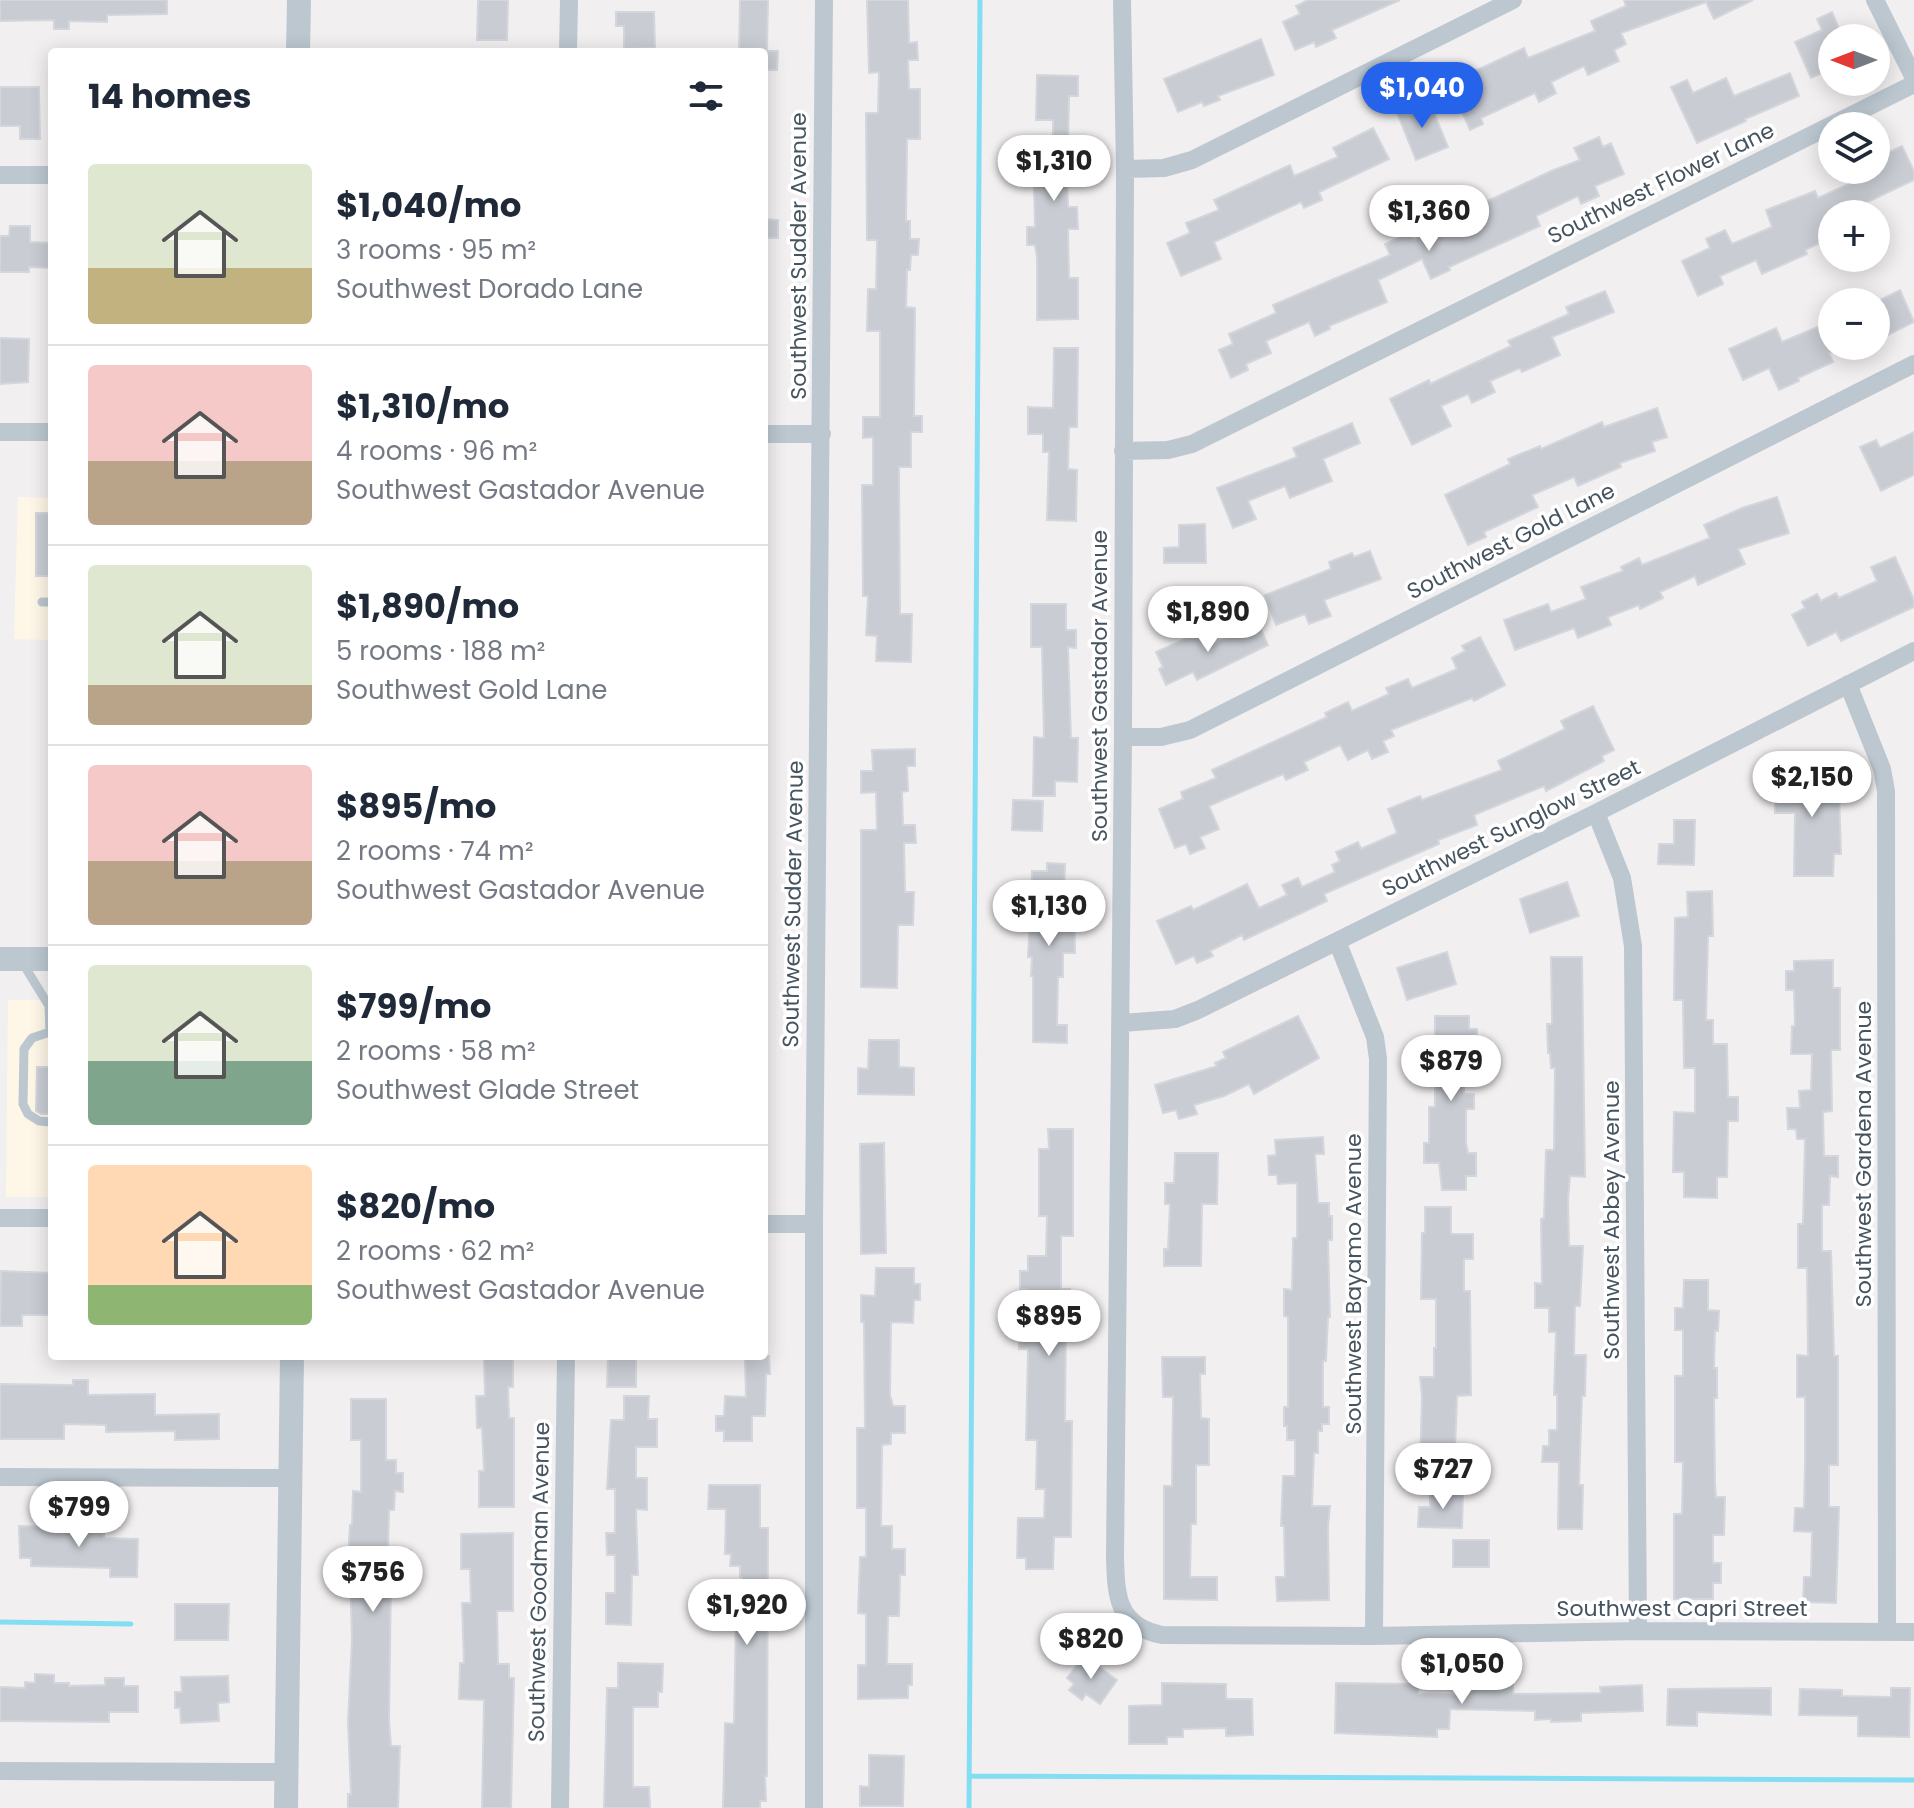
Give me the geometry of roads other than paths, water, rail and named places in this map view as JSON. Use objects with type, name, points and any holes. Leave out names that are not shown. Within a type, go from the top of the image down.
[{"type":"street","points":[[298,48],[299,0]]},
{"type":"street","points":[[568,48],[569,0]]},
{"type":"street","name":"Southwest Sudder Avenue","points":[[814,1808],[814,1224],[824,0]]},
{"type":"street","name":"Southwest Gastador Avenue","points":[[1122,0],[1125,169],[1122,1023],[1116,1585],[1119,1599],[1130,1620],[1149,1632],[1162,1635]]},
{"type":"street","points":[[1125,169],[1164,168],[1192,160],[1513,0]]},
{"type":"street","points":[[1875,0],[1914,78]]},
{"type":"street","name":"Southwest Flower Lane","points":[[1123,451],[1168,450],[1192,444],[1914,84]]},
{"type":"street","points":[[0,175],[48,175]]},
{"type":"street","name":"Southwest Gold Lane","points":[[1123,737],[1161,737],[1190,730],[1914,364]]},
{"type":"street","points":[[0,432],[48,432]]},
{"type":"street","points":[[768,434],[822,434]]},
{"type":"street","name":"Southwest Sunglow Street","points":[[1122,1023],[1175,1019],[1596,813],[1914,651]]},
{"type":"street","name":"Southwest Gardena Avenue","points":[[1848,684],[1882,769],[1886,791],[1887,1631]]},
{"type":"street","name":"Southwest Abbey Avenue","points":[[1596,813],[1622,878],[1633,946],[1638,1631]]},
{"type":"street","name":"Southwest Bayamo Avenue","points":[[1337,941],[1375,1037],[1378,1059],[1374,1636]]},
{"type":"street","points":[[10,959],[48,959]]},
{"type":"street","points":[[0,1218],[48,1218]]},
{"type":"street","points":[[768,1224],[814,1224]]},
{"type":"street","points":[[286,1808],[292,1360]]},
{"type":"street","name":"Southwest Goodman Avenue","points":[[560,1808],[566,1360]]},
{"type":"street","points":[[0,1477],[290,1478]]},
{"type":"street","name":"Southwest Capri Street","points":[[1162,1635],[1914,1632]]},
{"type":"street","points":[[0,1771],[286,1772]]},
{"type":"lane","points":[[10,959],[48,1002]]},
{"type":"lane","points":[[48,1033],[32,1038],[24,1049],[23,1104],[28,1114],[39,1121],[48,1122]]},
{"type":"waterway","points":[[969,1808],[980,0]]},
{"type":"waterway","points":[[0,1622],[131,1624]]},
{"type":"waterway","points":[[969,1776],[1914,1780]]}]
